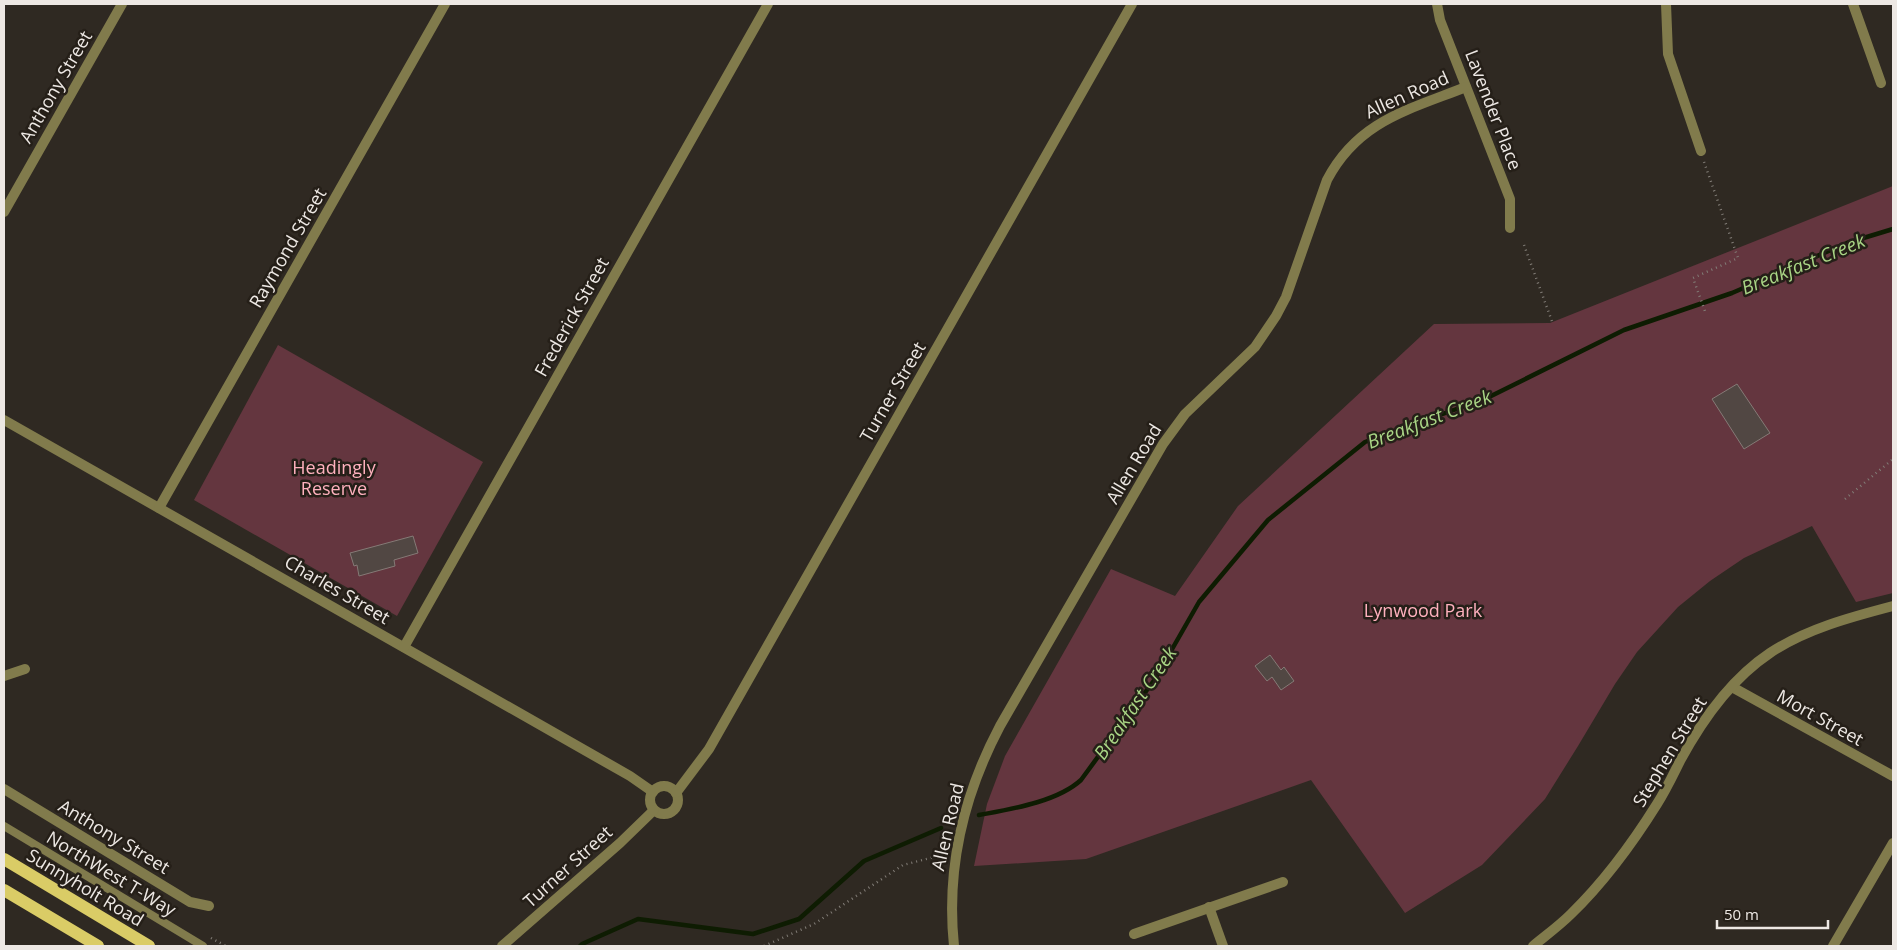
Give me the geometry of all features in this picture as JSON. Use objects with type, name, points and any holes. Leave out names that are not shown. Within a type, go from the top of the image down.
[{"type":"main road","name":"Sunnyholt Road","points":[[4,860],[149,946]]},
{"type":"main road","points":[[4,890],[98,946]]},
{"type":"street","name":"Anthony Street","points":[[4,212],[122,4]]},
{"type":"street","name":"Raymond Street","points":[[159,508],[445,4]]},
{"type":"street","name":"Frederick Street","points":[[404,647],[768,4]]},
{"type":"street","name":"Turner Street","points":[[676,794],[714,741],[1132,4]]},
{"type":"street","name":"Lavender Place","points":[[1437,4],[1440,20],[1510,199],[1510,228]]},
{"type":"street","points":[[1666,4],[1668,54],[1701,151]]},
{"type":"street","points":[[1853,4],[1881,83]]},
{"type":"street","name":"Allen Road","points":[[954,946],[952,905],[957,849],[967,806],[982,762],[1000,726],[1163,444],[1185,414],[1255,346],[1276,316],[1286,297],[1327,180],[1333,168],[1349,147],[1367,131],[1385,120],[1466,87]]},
{"type":"street","name":"Charles Street","points":[[4,420],[630,776],[653,792]]},
{"type":"street","name":"Stephen Street","points":[[1533,946],[1570,915],[1599,885],[1629,848],[1659,802],[1681,759],[1716,705],[1750,669],[1769,654],[1795,639],[1860,614],[1893,606]]},
{"type":"street","points":[[4,676],[24,669]]},
{"type":"street","name":"Mort Street","points":[[1732,687],[1893,776]]},
{"type":"street","points":[[660,787],[670,787],[676,794],[678,802],[670,812],[662,814],[654,810],[651,803],[653,792],[660,787]]},
{"type":"street","name":"Anthony Street","points":[[4,789],[190,902],[209,906]]},
{"type":"street","name":"Turner Street","points":[[502,946],[620,843],[654,810]]},
{"type":"street","points":[[1833,946],[1893,843]]},
{"type":"street","points":[[1134,934],[1283,882]]},
{"type":"street","points":[[1209,907],[1223,946]]},
{"type":"lane","name":"NorthWest T-Way","points":[[4,826],[203,946]]},
{"type":"path","points":[[1701,151],[1738,258],[1693,278],[1706,314]]},
{"type":"path","points":[[1524,245],[1553,324]]},
{"type":"path","points":[[1845,499],[1893,459]]},
{"type":"path","points":[[764,946],[814,924],[903,865],[942,855]]},
{"type":"green space","name":"Lynwood Park","points":[[1893,186],[1893,593],[1856,602],[1812,526],[1744,558],[1710,581],[1678,607],[1637,652],[1615,684],[1545,799],[1482,865],[1405,913],[1311,780],[1086,859],[974,866],[987,804],[1005,756],[1111,569],[1175,596],[1238,506],[1434,324],[1550,323]]},
{"type":"green space","name":"Headingly Reserve","points":[[278,345],[483,462],[397,616],[194,500]]},
{"type":"building","points":[[1737,384],[1770,433],[1744,449],[1712,399]]},
{"type":"building","points":[[413,536],[418,553],[394,560],[395,566],[359,576],[357,565],[354,566],[350,553]]},
{"type":"building","points":[[1270,655],[1281,670],[1284,667],[1294,681],[1281,690],[1272,677],[1267,681],[1255,666]]},
{"type":"waterway","name":"Breakfast Creek","points":[[979,815],[1033,804],[1059,794],[1081,780],[1155,679],[1199,602],[1268,520],[1365,442],[1487,398],[1624,330],[1732,293],[1847,243],[1893,229]]},
{"type":"waterway","name":"Breakfast Creek","points":[[580,946],[638,919],[753,934],[799,919],[864,861],[941,828]]}]
